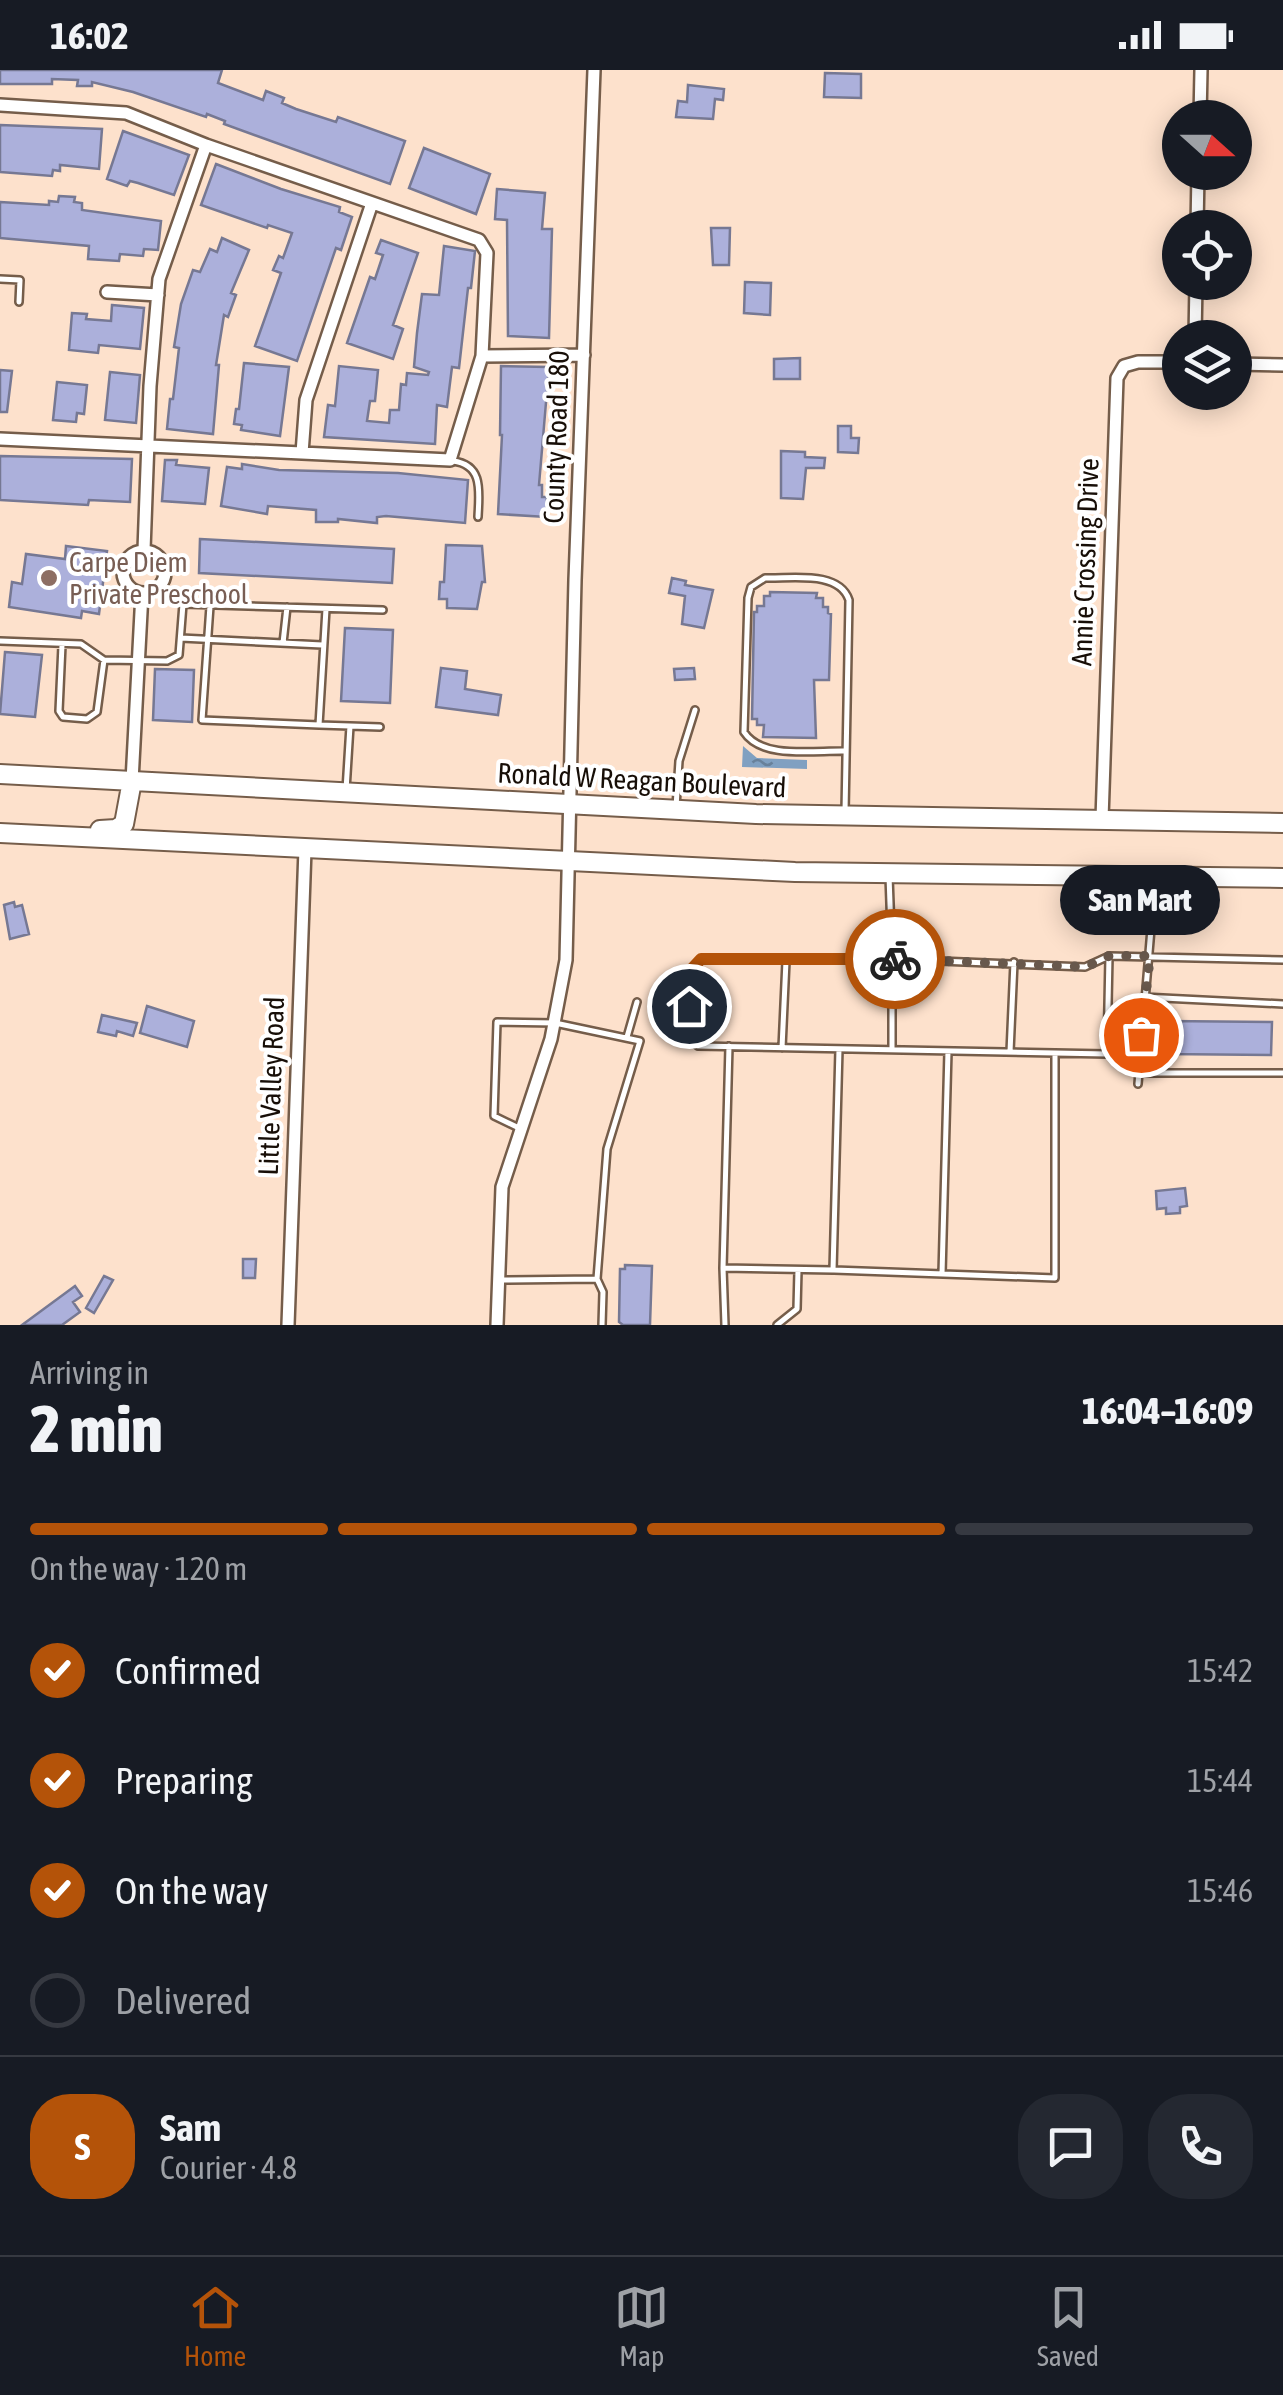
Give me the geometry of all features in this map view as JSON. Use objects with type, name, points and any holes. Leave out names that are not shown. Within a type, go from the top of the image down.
[{"type":"main road","name":"Ronald W Reagan Boulevard","points":[[0,774],[676,810],[1283,823]]},
{"type":"main road","points":[[24,834],[60,827],[116,828],[127,818],[132,781]]},
{"type":"main road","points":[[0,833],[570,863],[889,874],[1283,878]]},
{"type":"street","name":"County Road 180","points":[[497,1325],[502,1187],[555,1023],[566,960],[594,70]]},
{"type":"street","points":[[1200,100],[1201,70]]},
{"type":"street","points":[[0,105],[126,113],[479,240],[487,253],[482,356],[450,460],[0,439]]},
{"type":"street","points":[[144,550],[150,386],[160,279],[206,144]]},
{"type":"street","points":[[302,453],[306,400],[372,203]]},
{"type":"street","points":[[107,292],[158,295]]},
{"type":"street","points":[[482,356],[584,355]]},
{"type":"street","name":"Annie Crossing Drive","points":[[1102,819],[1118,378],[1124,366],[1162,362]]},
{"type":"street","points":[[1252,364],[1283,365]]},
{"type":"street","points":[[144,550],[162,560],[166,573],[155,590],[142,593],[130,588],[123,570],[127,558],[144,550]]},
{"type":"street","points":[[132,781],[142,593]]},
{"type":"street","name":"Little Valley Road","points":[[288,1325],[305,848]]},
{"type":"lane","points":[[0,279],[20,280],[19,302]]},
{"type":"lane","points":[[450,460],[465,462],[474,469],[479,483],[478,517]]},
{"type":"lane","points":[[845,815],[849,600],[846,591],[830,580],[757,581],[748,598],[744,732],[749,740],[764,748],[846,751]]},
{"type":"lane","points":[[0,641],[80,644],[104,660],[167,661],[179,656],[183,604],[383,610]]},
{"type":"lane","points":[[210,605],[202,720],[380,727]]},
{"type":"lane","points":[[284,643],[286,608]]},
{"type":"lane","points":[[319,725],[326,609]]},
{"type":"lane","points":[[181,638],[324,645]]},
{"type":"lane","points":[[62,644],[59,711],[63,717],[87,719],[97,712],[104,660]]},
{"type":"lane","points":[[676,810],[679,761],[695,710]]},
{"type":"lane","points":[[346,792],[350,726]]},
{"type":"lane","points":[[889,874],[892,1050]]},
{"type":"lane","points":[[1138,1084],[1156,878]]},
{"type":"lane","points":[[1109,956],[1108,1054],[698,1046],[689,1038],[688,973],[701,959],[892,959],[1086,967],[1109,956],[1283,960]]},
{"type":"lane","points":[[782,1048],[786,961]]},
{"type":"lane","points":[[1010,1052],[1014,962]]},
{"type":"lane","points":[[1143,996],[1283,1004]]},
{"type":"lane","points":[[627,1038],[637,1002]]},
{"type":"lane","points":[[519,1128],[494,1116],[497,1022],[555,1023],[640,1041],[607,1149],[597,1280],[603,1292],[602,1325]]},
{"type":"lane","points":[[726,1325],[723,1268],[729,1046]]},
{"type":"lane","points":[[833,1270],[839,1049]]},
{"type":"lane","points":[[942,1274],[948,1051]]},
{"type":"lane","points":[[723,1268],[1056,1278],[1055,1053]]},
{"type":"lane","points":[[1139,1073],[1283,1073]]},
{"type":"lane","points":[[776,1325],[797,1309],[798,1270]]},
{"type":"lane","points":[[497,1280],[597,1280]]},
{"type":"water","points":[[743,746],[757,758],[807,760],[807,769],[742,767]]},
{"type":"building","points":[[0,70],[222,70],[218,83],[263,100],[266,91],[284,98],[282,103],[296,109],[336,122],[338,117],[405,141],[390,184],[224,124],[225,121],[207,114],[206,117],[133,92],[92,82],[92,86],[77,86],[78,80],[0,84]]},
{"type":"building","points":[[825,73],[861,74],[861,98],[824,97]]},
{"type":"building","points":[[688,85],[724,89],[723,100],[715,99],[713,119],[676,117],[678,101],[687,102]]},
{"type":"building","points":[[0,125],[102,129],[99,169],[60,165],[60,171],[53,170],[52,176],[0,172]]},
{"type":"building","points":[[123,131],[189,155],[174,195],[130,181],[127,186],[107,179]]},
{"type":"building","points":[[424,148],[490,174],[476,214],[409,188]]},
{"type":"building","points":[[216,164],[340,207],[339,212],[352,217],[341,250],[336,248],[297,361],[255,346],[281,273],[273,270],[279,256],[283,258],[292,233],[201,205]]},
{"type":"building","points":[[497,189],[545,193],[542,229],[552,229],[549,338],[508,336],[507,220],[495,219]]},
{"type":"building","points":[[59,196],[75,197],[74,202],[82,203],[82,210],[161,221],[158,250],[144,249],[143,256],[120,254],[119,261],[88,259],[89,246],[0,238],[0,202],[49,205],[49,201],[58,202]]},
{"type":"building","points":[[711,228],[730,228],[729,265],[713,265]]},
{"type":"building","points":[[222,238],[249,250],[231,293],[236,295],[228,317],[224,315],[216,365],[213,434],[167,429],[181,304],[193,270],[200,272],[210,249],[217,252]]},
{"type":"building","points":[[381,240],[418,253],[393,325],[403,329],[393,359],[347,343],[370,277],[375,279],[383,255],[376,253]]},
{"type":"building","points":[[444,246],[475,251],[459,368],[452,367],[447,407],[437,405],[435,444],[324,437],[328,405],[335,406],[339,366],[378,370],[375,401],[370,401],[367,421],[389,423],[390,410],[399,410],[401,384],[406,385],[407,373],[428,375],[429,372],[414,367],[417,333],[422,294],[439,295]]},
{"type":"building","points":[[745,282],[771,283],[770,315],[744,313]]},
{"type":"building","points":[[112,305],[144,308],[140,349],[99,345],[98,353],[69,350],[72,313],[87,314],[86,319],[111,321]]},
{"type":"building","points":[[800,358],[800,379],[774,379],[774,359]]},
{"type":"building","points":[[244,363],[289,367],[280,436],[241,430],[242,425],[234,424]]},
{"type":"building","points":[[501,366],[549,367],[539,485],[542,497],[547,497],[546,517],[498,514]]},
{"type":"building","points":[[0,370],[12,371],[7,412],[0,412]]},
{"type":"building","points":[[110,372],[140,375],[136,423],[105,420]]},
{"type":"building","points":[[57,382],[87,385],[84,414],[77,413],[76,422],[53,420]]},
{"type":"building","points":[[838,426],[851,426],[851,438],[859,438],[858,453],[838,452]]},
{"type":"building","points":[[781,451],[825,458],[824,468],[806,468],[803,499],[781,498]]},
{"type":"building","points":[[0,456],[132,459],[130,502],[89,500],[88,505],[0,500]]},
{"type":"building","points":[[165,460],[209,468],[205,504],[162,501]]},
{"type":"building","points":[[242,464],[279,470],[398,473],[468,480],[465,523],[386,516],[377,517],[377,523],[338,519],[316,522],[316,510],[268,506],[267,514],[221,506],[227,467],[242,469]]},
{"type":"building","points":[[200,539],[394,549],[392,583],[199,573]]},
{"type":"building","points":[[446,545],[482,546],[485,582],[477,609],[447,608],[447,599],[439,599]]},
{"type":"building","points":[[66,546],[107,551],[99,614],[82,611],[81,618],[9,607],[12,582],[22,584],[26,554],[65,559]]},
{"type":"building","points":[[672,578],[686,581],[685,585],[713,590],[704,628],[682,624],[685,596],[669,593]]},
{"type":"building","points":[[770,592],[817,593],[816,598],[823,598],[823,607],[828,607],[831,614],[829,680],[814,680],[816,738],[763,737],[764,725],[757,725],[757,719],[752,719],[754,612],[757,606],[764,606],[764,596],[770,596]]},
{"type":"building","points":[[345,628],[393,630],[390,703],[341,701]]},
{"type":"building","points":[[5,652],[42,655],[35,717],[0,714]]},
{"type":"building","points":[[441,668],[467,671],[465,689],[501,695],[498,715],[436,707]]},
{"type":"building","points":[[694,668],[695,679],[675,680],[674,669]]},
{"type":"building","points":[[155,669],[194,670],[192,722],[153,720]]},
{"type":"building","points":[[14,902],[15,907],[22,905],[29,934],[10,939],[4,905]]},
{"type":"building","points":[[147,1006],[194,1021],[187,1047],[140,1033]]},
{"type":"building","points":[[102,1015],[137,1023],[133,1036],[117,1031],[116,1036],[98,1032]]},
{"type":"building","points":[[1166,1021],[1272,1022],[1271,1055],[1165,1054]]},
{"type":"building","points":[[1185,1188],[1187,1206],[1180,1207],[1180,1213],[1166,1214],[1166,1208],[1157,1209],[1156,1191]]},
{"type":"building","points":[[243,1259],[256,1259],[255,1278],[243,1278]]},
{"type":"building","points":[[625,1265],[652,1266],[650,1325],[619,1322],[620,1269],[625,1269]]},
{"type":"building","points":[[104,1276],[113,1280],[94,1313],[86,1308]]},
{"type":"building","points":[[75,1286],[82,1296],[73,1302],[80,1312],[62,1325],[22,1325]]},
{"type":"way so far","points":[[895,959],[1086,967],[1109,956],[1150,956],[1141,1035]]},
{"type":"place","name":"Carpe Diem Private Preschool","points":[[49,578]]},
{"type":"place","name":"San Mart","points":[[1141,1035]]},
{"type":"route","points":[[689,1006],[688,973],[701,959],[895,959]]}]
